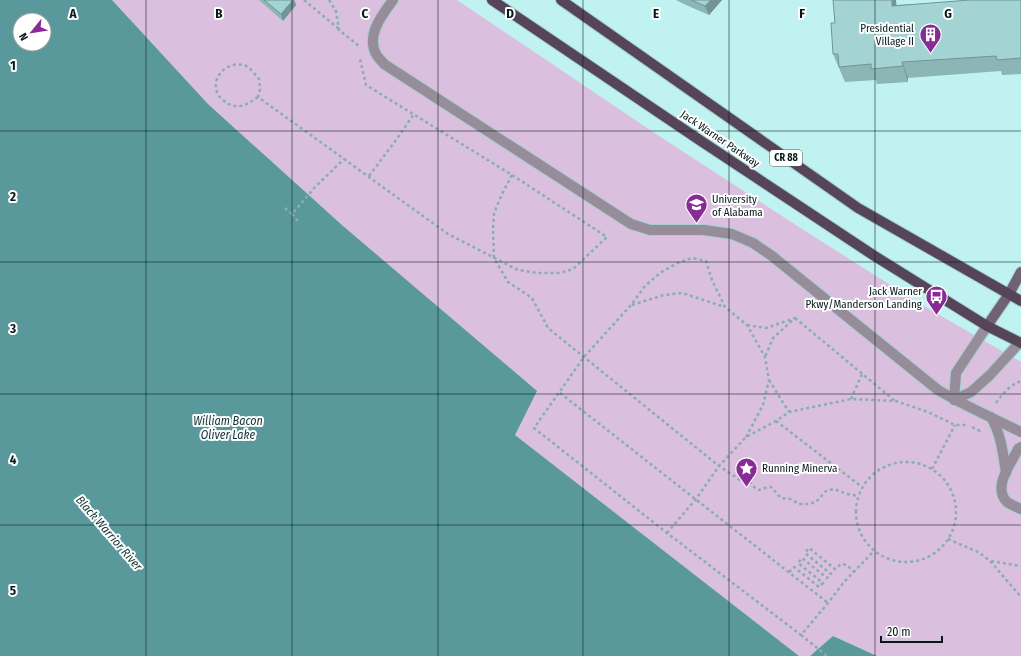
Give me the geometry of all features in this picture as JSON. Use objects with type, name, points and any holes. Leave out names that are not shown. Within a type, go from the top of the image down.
[{"type":"main road","name":"Jack Warner Parkway","points":[[492,0],[873,255],[987,326],[1021,342]]},
{"type":"main road","name":"Jack Warner Parkway","points":[[561,0],[858,208],[1021,301]]},
{"type":"street","points":[[987,326],[1010,294],[1021,272]]},
{"type":"lane","points":[[393,0],[381,17],[372,41],[376,55],[384,64],[631,224],[650,230],[704,230],[732,234],[753,243],[778,261],[938,390],[954,400],[1021,432]]},
{"type":"lane","points":[[954,400],[956,373],[987,326]]},
{"type":"lane","points":[[954,400],[971,392],[990,375],[1021,342]]},
{"type":"lane","points":[[991,417],[1002,443],[1006,473]]},
{"type":"lane","points":[[1021,448],[1018,449],[1001,486],[1002,496],[1008,503],[1021,509]]},
{"type":"path","points":[[304,0],[358,45],[376,55]]},
{"type":"path","points":[[329,0],[336,11],[339,30]]},
{"type":"path","points":[[258,97],[448,234],[518,270],[538,274],[560,273],[573,269],[607,236],[512,175],[366,85],[358,45]]},
{"type":"path","points":[[235,64],[246,66],[259,79],[260,88],[258,97],[248,104],[236,107],[227,104],[219,97],[216,86],[218,77],[224,69],[235,64]]},
{"type":"path","points":[[368,176],[390,149],[414,115]]},
{"type":"path","points":[[292,214],[315,187],[344,158]]},
{"type":"path","points":[[512,175],[494,213],[494,258],[508,282],[532,298],[548,328],[718,466],[740,480],[751,483],[759,490],[771,487],[781,498],[790,499],[799,504],[816,502],[830,489],[834,488],[847,494],[858,496]]},
{"type":"path","points":[[285,208],[298,221]]},
{"type":"path","points":[[725,307],[712,280],[706,261],[692,258],[677,263],[660,273],[645,286],[631,305],[584,357],[534,428],[667,534],[827,656]]},
{"type":"path","points":[[631,305],[664,295],[682,293],[725,307],[747,325],[765,357],[769,380],[789,412]]},
{"type":"path","points":[[747,325],[766,328],[795,318]]},
{"type":"path","points":[[765,357],[773,338],[795,318]]},
{"type":"path","points":[[795,318],[896,401]]},
{"type":"path","points":[[851,399],[862,373]]},
{"type":"path","points":[[667,534],[696,499],[718,466],[746,437],[763,405],[769,380]]},
{"type":"path","points":[[560,393],[828,603]]},
{"type":"path","points":[[746,437],[776,421],[789,412],[851,399],[896,401],[928,412],[954,425],[932,469]]},
{"type":"path","points":[[776,421],[862,487]]},
{"type":"path","points":[[901,462],[917,463],[932,469],[944,479],[952,493],[956,508],[954,525],[948,539],[939,550],[927,558],[914,562],[900,562],[886,558],[874,551],[860,532],[856,520],[858,496],[862,487],[872,474],[886,466],[901,462]]},
{"type":"path","points":[[948,539],[980,553],[990,561],[1021,597]]},
{"type":"path","points":[[789,572],[794,567],[820,587],[823,583],[798,563],[802,558],[827,578],[831,574],[805,553],[809,548],[835,569],[841,564],[846,565],[854,572]]},
{"type":"path","points":[[801,635],[844,582],[874,551]]},
{"type":"path","points":[[990,561],[1021,566]]},
{"type":"shaded area","name":"University of Alabama","points":[[112,0],[457,0],[656,134],[799,227],[917,302],[1021,362],[1021,656],[877,656],[833,636],[810,656],[799,656],[515,435],[343,226],[208,104]]},
{"type":"water","name":"William Bacon Oliver Lake","points":[[0,0],[112,0],[208,104],[343,226],[537,391],[515,435],[799,656],[0,656]]},
{"type":"water","points":[[833,636],[877,656],[810,656]]},
{"type":"building","points":[[264,0],[293,0],[281,14]]},
{"type":"building","points":[[691,0],[711,0],[705,6]]},
{"type":"building","name":"Presidential Village II","points":[[833,0],[892,0],[892,6],[970,0],[1021,0],[1021,58],[997,60],[996,56],[902,62],[903,66],[871,69],[871,64],[839,67],[838,54],[833,54],[831,23],[835,23]]},
{"type":"place","name":"Presidential Village II","points":[[930,54]]},
{"type":"place","name":"University of Alabama","points":[[696,224]]},
{"type":"place","name":"Jack Warner Pkwy/Manderson Landing","points":[[937,316]]},
{"type":"place","name":"Running Minerva","points":[[746,488]]},
{"type":"water label","name":"Black Warrior River","points":[[109,533]]}]
